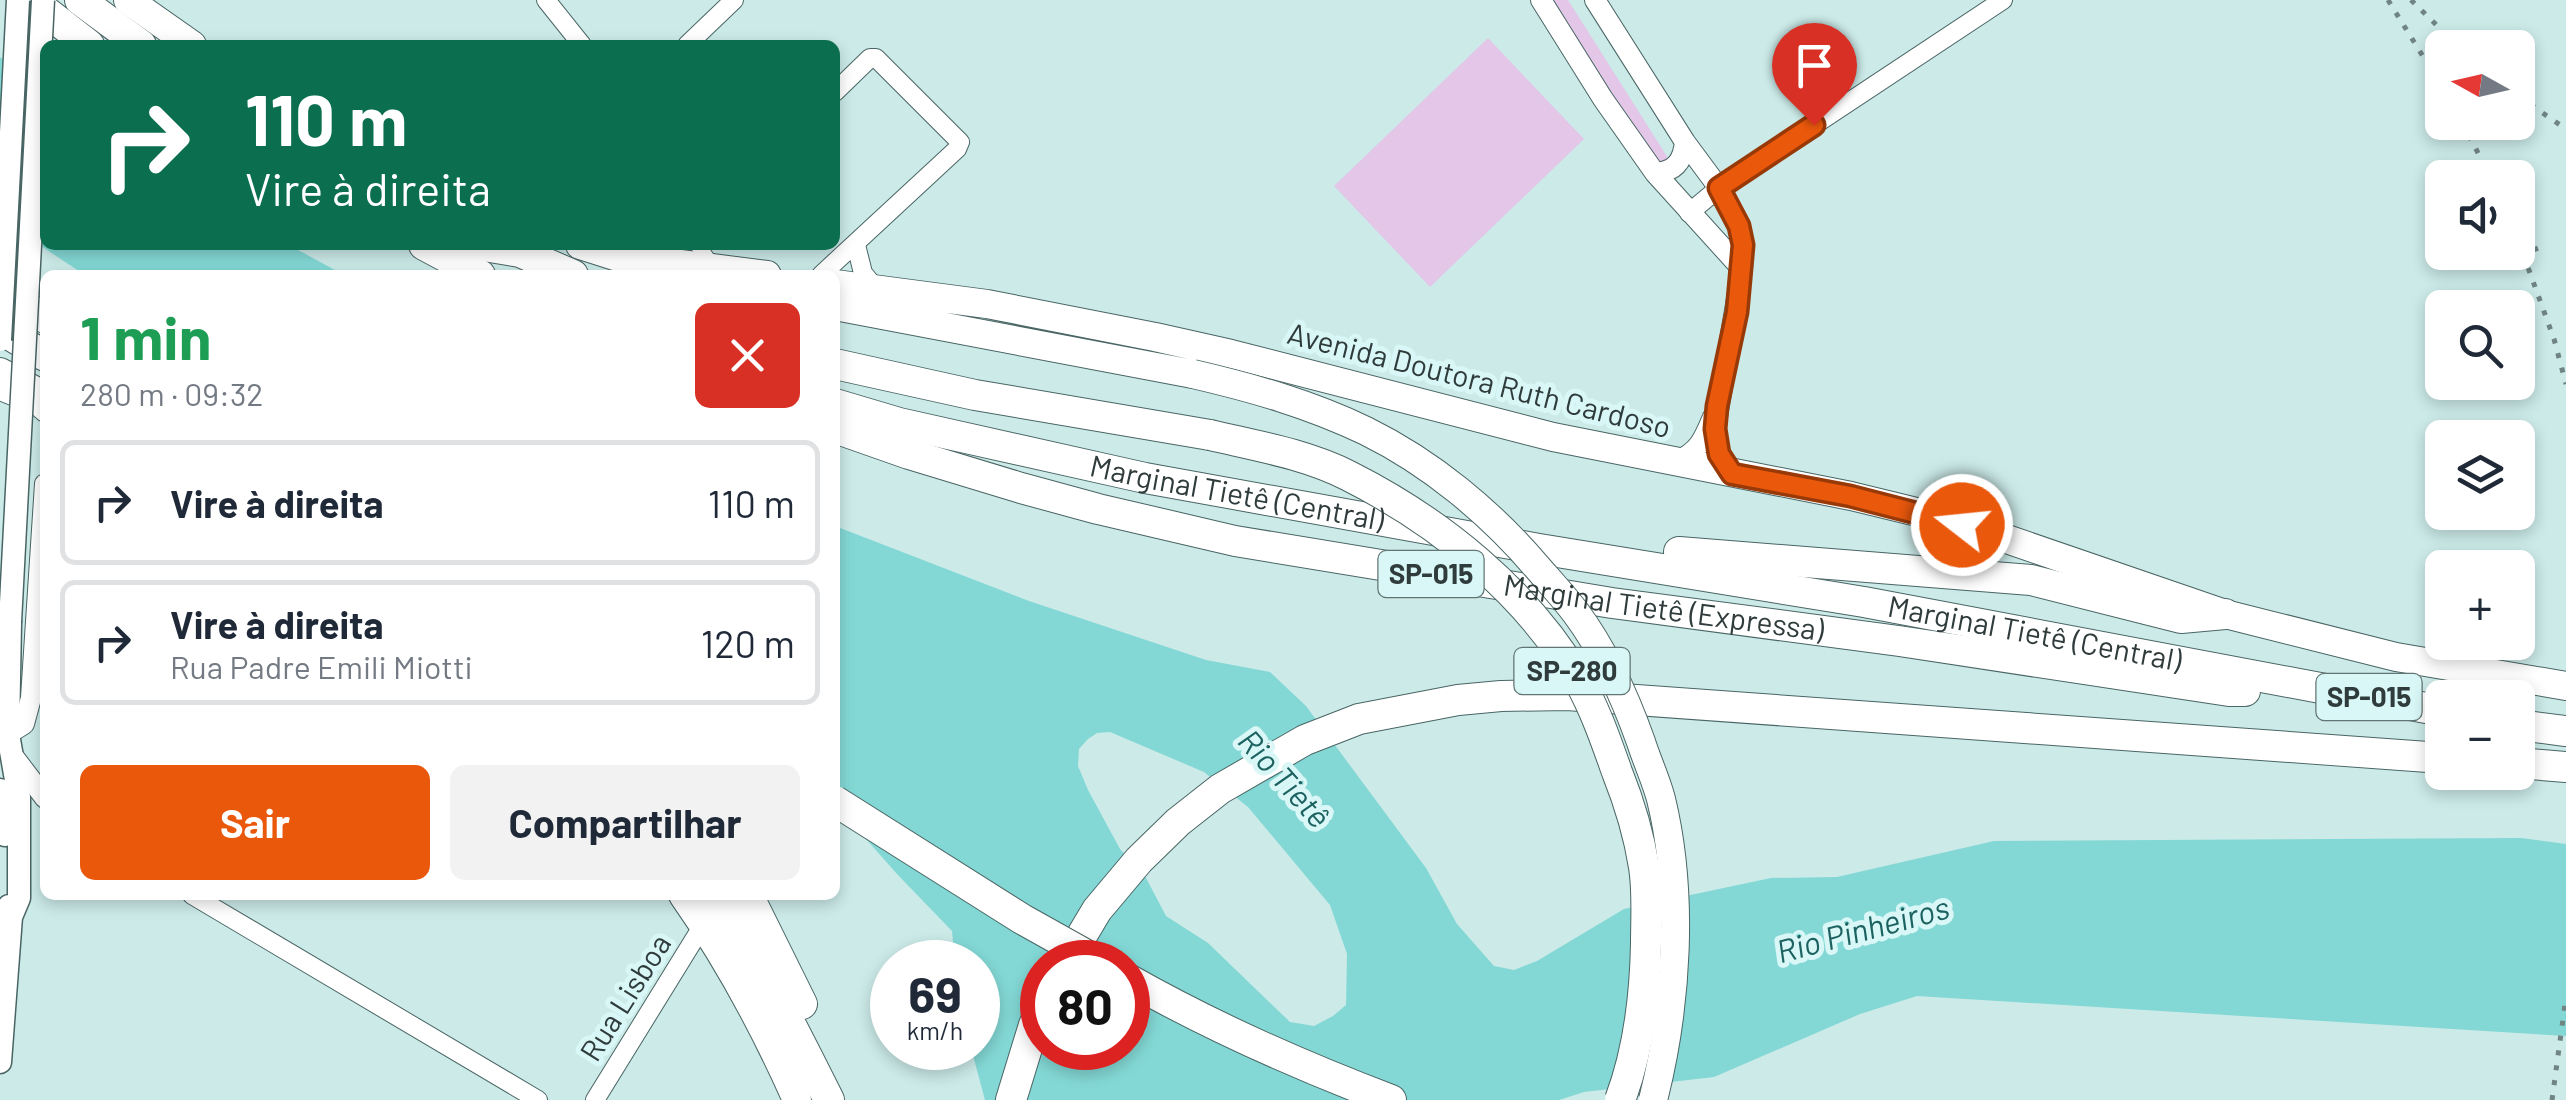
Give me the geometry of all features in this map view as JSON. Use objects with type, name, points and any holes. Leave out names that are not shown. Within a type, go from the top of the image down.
[{"type":"highway","points":[[31,0],[173,40]]},
{"type":"highway","points":[[94,19],[132,40]]},
{"type":"highway","points":[[433,250],[471,270]]},
{"type":"highway","points":[[487,250],[523,270]]},
{"type":"highway","points":[[508,250],[562,270]]},
{"type":"highway","points":[[605,250],[661,261],[706,256],[751,270]]},
{"type":"highway","name":"Avenida Doutora Ruth Cardoso","points":[[840,285],[987,304],[1231,354],[1490,422],[1850,496],[1929,515],[2224,614],[2396,657],[2566,686]]},
{"type":"highway","points":[[0,291],[40,315]]},
{"type":"highway","points":[[840,307],[1193,374],[1306,405],[1369,432],[1445,480],[1508,534],[1576,613],[1607,661],[1631,714],[1660,798],[1676,906],[1662,1065],[1652,1100]]},
{"type":"highway","points":[[0,329],[40,353]]},
{"type":"highway","name":"SP-280","points":[[840,365],[975,395],[1210,435],[1305,458],[1346,474],[1387,497],[1481,563],[1541,626],[1580,682],[1629,803],[1644,868],[1645,961],[1640,1022],[1620,1100]]},
{"type":"highway","points":[[0,372],[40,393]]},
{"type":"highway","name":"Marginal Tietê (Central)","points":[[840,406],[898,423],[1145,478],[1539,549],[1864,602],[2295,683]]},
{"type":"highway","name":"Marginal Tietê (Expressa)","points":[[840,430],[928,460],[1098,509],[1286,550],[1612,603],[1900,641],[2229,692],[2295,683],[2425,708]]},
{"type":"highway","points":[[1295,504],[1324,493],[1545,538],[2032,580],[2181,618],[2224,614]]},
{"type":"highway","points":[[1079,940],[1096,910],[1139,860],[1220,789],[1305,740],[1359,719],[1458,700],[1567,695],[2425,757]]},
{"type":"highway","points":[[2535,727],[2566,731]]},
{"type":"highway","points":[[2535,764],[2562,766]]},
{"type":"highway","points":[[840,804],[1060,940]]},
{"type":"highway","points":[[686,900],[773,1047],[797,1100]]},
{"type":"highway","points":[[718,900],[777,996],[829,1100]]},
{"type":"highway","points":[[750,900],[846,1100]]},
{"type":"highway","points":[[1150,990],[1302,1065],[1391,1100]]},
{"type":"highway","points":[[1011,1100],[1020,1070]]},
{"type":"main road","points":[[0,340],[18,0]]},
{"type":"main road","points":[[42,40],[44,0]]},
{"type":"main road","points":[[6,917],[19,898],[19,797],[9,743],[10,622],[40,73]]},
{"type":"main road","points":[[0,790],[6,898],[0,1062]]},
{"type":"street","points":[[546,0],[578,40]]},
{"type":"street","points":[[691,40],[734,0]]},
{"type":"street","points":[[1541,0],[1655,173],[1742,269]]},
{"type":"street","points":[[1595,0],[1719,188],[1739,226],[1743,245],[1737,312],[1717,406],[1716,444],[1732,474]]},
{"type":"street","points":[[1689,212],[1719,188],[2002,0]]},
{"type":"street","points":[[827,270],[960,142],[880,60],[873,57],[840,87]]},
{"type":"street","points":[[1655,173],[1680,162],[1686,142]]},
{"type":"street","points":[[856,245],[862,273],[876,289]]},
{"type":"street","points":[[0,390],[40,408]]},
{"type":"street","points":[[1676,462],[1698,448],[1717,406]]},
{"type":"street","points":[[40,560],[31,698],[24,724],[9,743],[40,790]]},
{"type":"street","points":[[200,900],[538,1100]]},
{"type":"street","name":"Rua Lisboa","points":[[595,1100],[703,924]]},
{"type":"shaded area","points":[[1550,0],[1568,0],[1668,158],[1654,167]]},
{"type":"shaded area","points":[[1488,38],[1584,139],[1430,287],[1334,186]]},
{"type":"water","points":[[0,57],[40,86],[40,245],[0,219]]},
{"type":"water","points":[[47,250],[298,250],[335,270],[77,270]]},
{"type":"water","points":[[840,528],[1029,601],[1206,660],[1270,672],[1306,706],[1426,868],[1457,924],[1494,966],[1514,970],[1537,961],[1624,909],[1771,878],[1837,877],[1994,841],[2521,838],[2566,844],[2566,1036],[1917,996],[1860,1014],[1714,1077],[1584,1092],[1559,1100],[985,1100],[977,1070],[1000,1070],[1000,940],[953,940],[952,931],[840,810]],"holes":[[[1110,732],[1204,772],[1248,807],[1330,905],[1347,954],[1346,1005],[1314,1026],[1290,1022],[1208,943],[1166,916],[1145,876],[1120,849],[1088,790],[1078,766],[1079,749],[1097,733]]]},
{"type":"railway","points":[[2388,0],[2425,60]]},
{"type":"railway","points":[[2411,0],[2442,30]]},
{"type":"railway","points":[[2535,108],[2566,129]]},
{"type":"railway","points":[[2471,140],[2482,160]]},
{"type":"railway","points":[[2535,248],[2538,255]]},
{"type":"railway","points":[[2529,270],[2566,384]]},
{"type":"railway","points":[[2552,1100],[2566,997]]},
{"type":"route","points":[[1814,125],[1719,188],[1739,226],[1743,245],[1737,312],[1717,406],[1719,454],[1732,474],[1850,496],[1962,525]]},
{"type":"water label","name":"Rio Tietê","points":[[1284,779]]},
{"type":"water label","name":"Rio Pinheiros","points":[[1863,930]]}]
